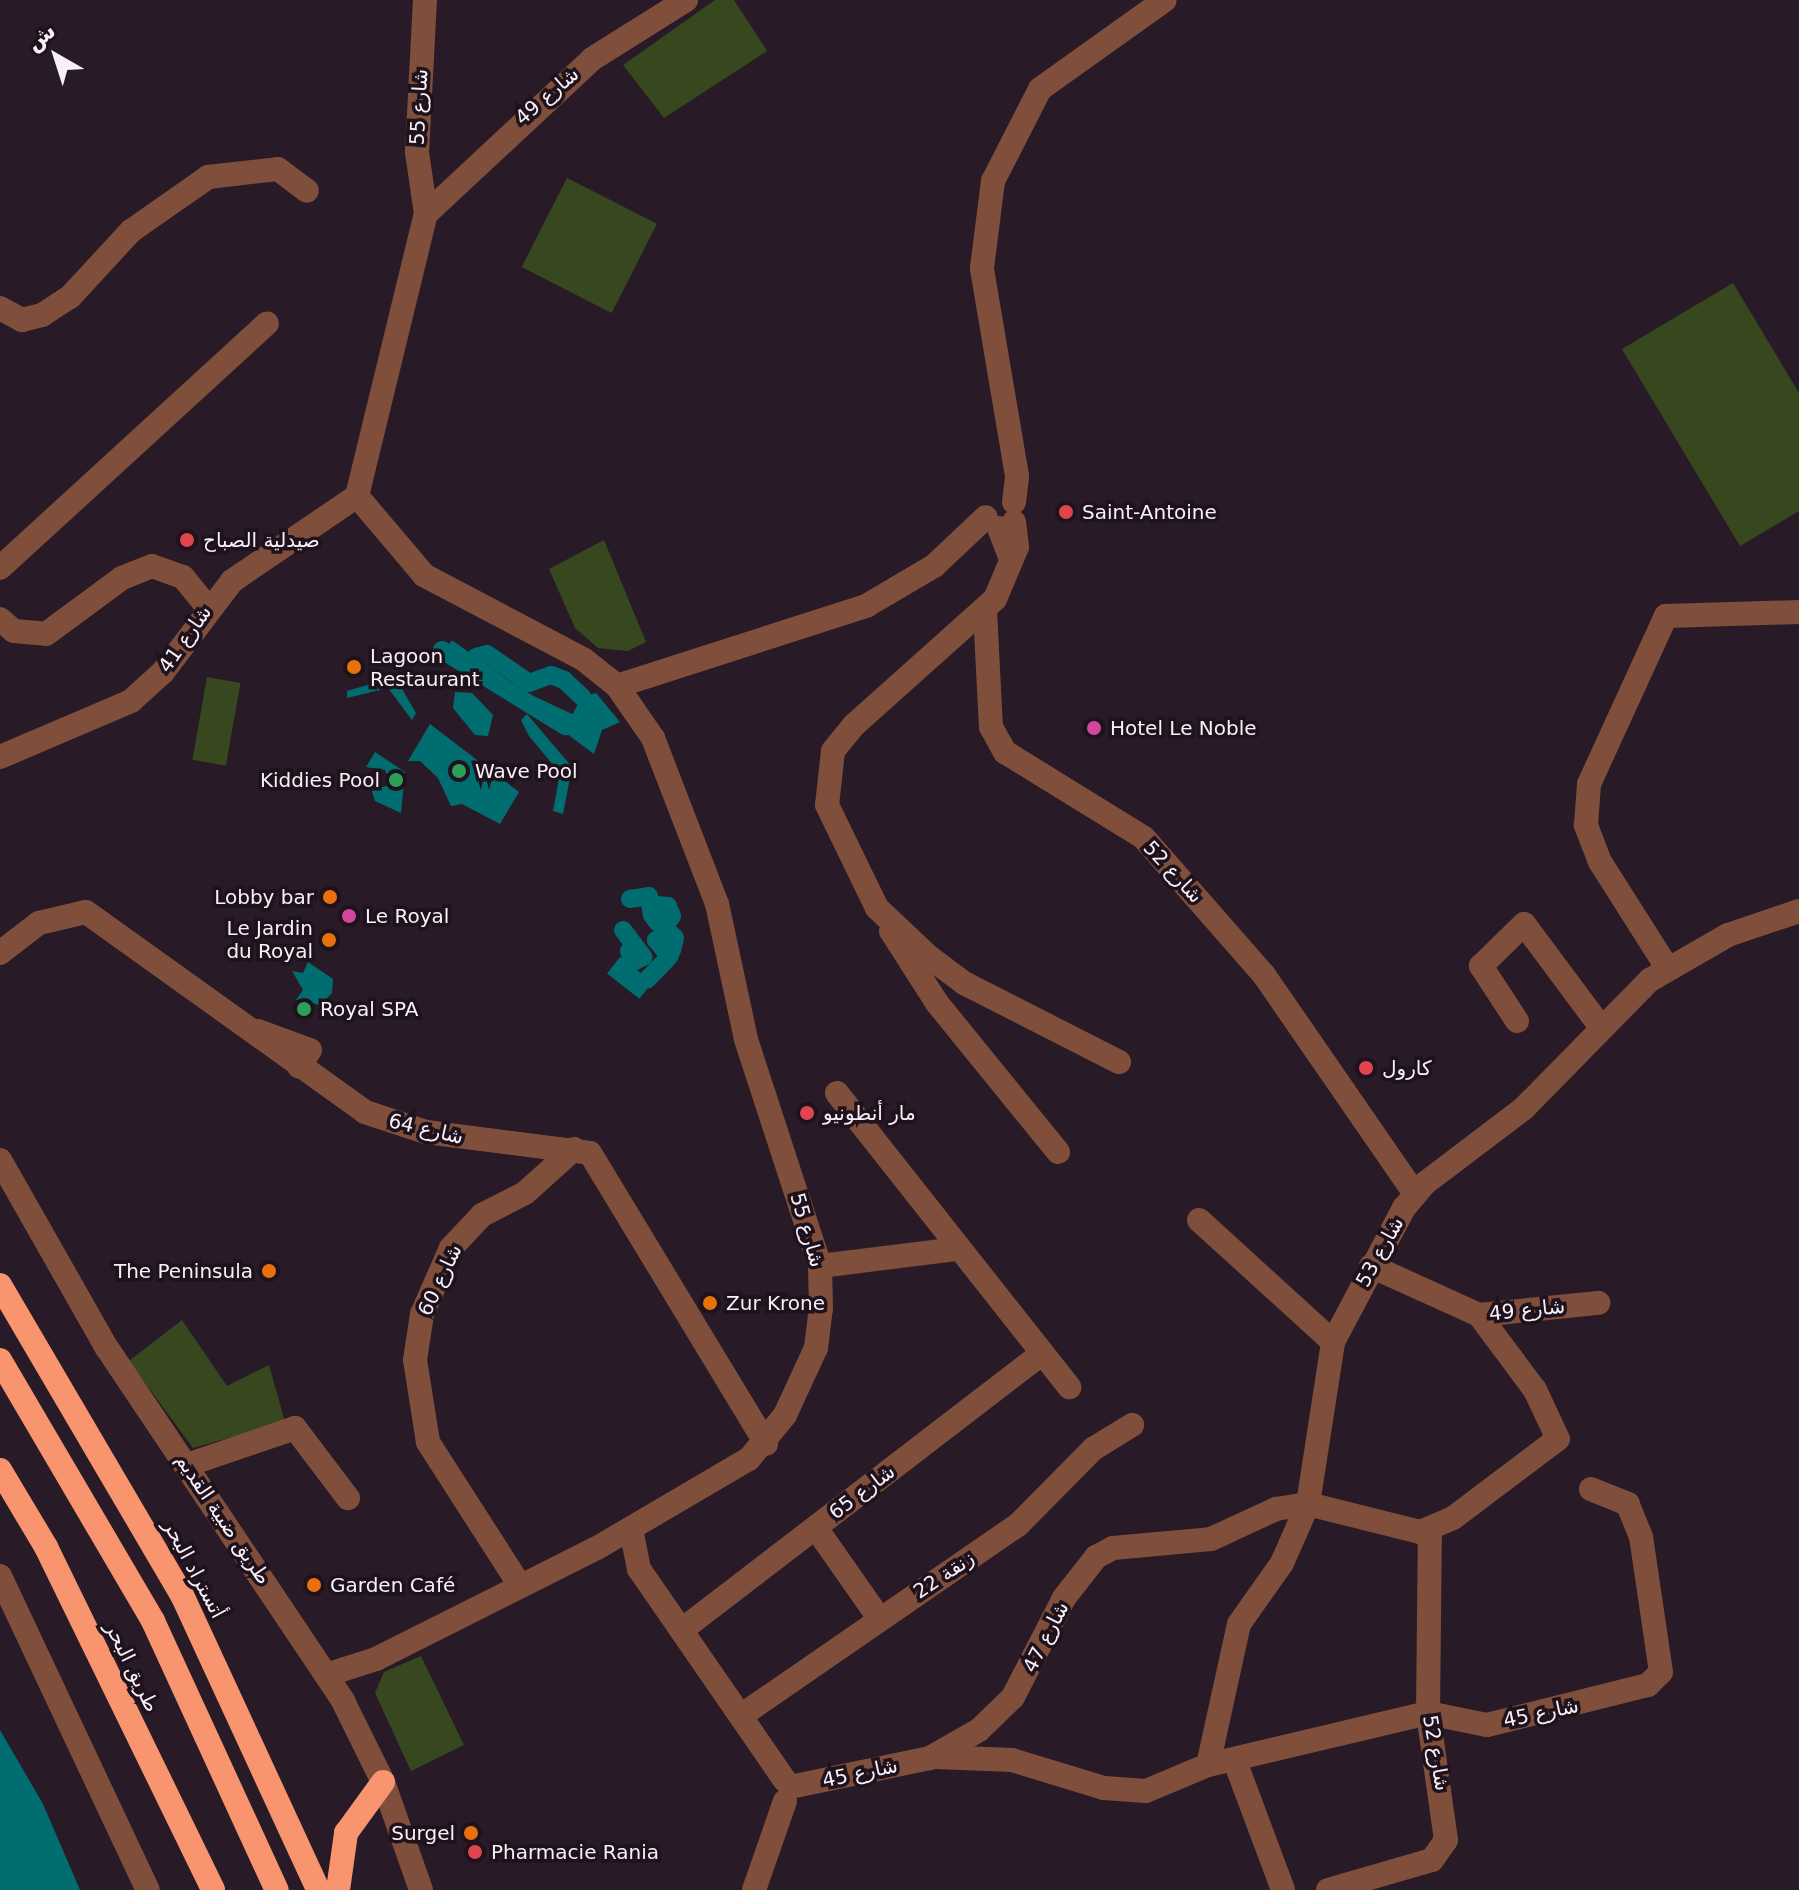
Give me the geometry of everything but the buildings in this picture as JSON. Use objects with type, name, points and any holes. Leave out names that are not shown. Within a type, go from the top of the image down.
[{"type":"highway","name":"أتستراد البحر","points":[[0,1285],[182,1595],[318,1890]]},
{"type":"highway","points":[[0,1360],[153,1621],[277,1890]]},
{"type":"highway","name":"طريق البحر","points":[[0,1470],[46,1547],[213,1890]]},
{"type":"highway","points":[[338,1890],[346,1833],[383,1782]]},
{"type":"street","name":"شارع 55","points":[[425,0],[417,152],[426,214]]},
{"type":"street","name":"شارع 49","points":[[426,214],[592,59],[686,0]]},
{"type":"street","points":[[1058,1152],[937,1003],[877,908],[834,831],[827,805],[833,751],[985,610],[1011,559],[1001,515],[1012,464],[982,268],[993,181],[1040,89],[1165,0]]},
{"type":"street","points":[[0,308],[22,320],[42,315],[70,297],[131,231],[208,177],[278,169],[307,191]]},
{"type":"street","points":[[357,496],[426,214]]},
{"type":"street","points":[[0,568],[267,323]]},
{"type":"street","name":"شارع 55","points":[[357,496],[424,575],[583,659],[617,686],[653,738],[707,874],[746,1039],[820,1266],[816,1348],[766,1444]]},
{"type":"street","name":"شارع 41","points":[[0,757],[131,701],[175,657],[207,607],[248,567],[357,496]]},
{"type":"street","points":[[617,686],[866,606],[1001,515]]},
{"type":"street","points":[[0,619],[14,631],[46,634],[122,578],[152,566],[183,577],[207,607]]},
{"type":"street","name":"شارع 52","points":[[985,610],[991,727],[1005,752],[1144,838],[1264,975],[1390,1151],[1423,1186]]},
{"type":"street","points":[[1668,969],[1600,862],[1586,825],[1589,784],[1666,616],[1799,612]]},
{"type":"street","points":[[877,908],[951,976],[1119,1062]]},
{"type":"street","name":"شارع 53","points":[[1208,1765],[1239,1624],[1282,1563],[1308,1504],[1333,1342],[1371,1266],[1423,1186],[1524,1108],[1600,1026],[1668,969],[1728,935],[1799,911]]},
{"type":"street","name":"شارع 64","points":[[0,953],[39,923],[86,912],[299,1067],[389,1122],[468,1139],[574,1149]]},
{"type":"street","points":[[1517,1021],[1481,966],[1524,924],[1600,1026]]},
{"type":"street","points":[[837,1093],[956,1249],[1069,1387]]},
{"type":"street","points":[[326,1675],[376,1659],[519,1584],[597,1548],[766,1444],[597,1159],[574,1149]]},
{"type":"street","name":"شارع 60","points":[[519,1584],[428,1442],[415,1360],[422,1314],[451,1248],[482,1215],[525,1193],[574,1149]]},
{"type":"street","name":"طريق ضبية القديم","points":[[0,1160],[107,1348],[343,1701],[383,1782],[421,1890]]},
{"type":"street","points":[[1199,1220],[1333,1342]]},
{"type":"street","points":[[820,1266],[956,1249]]},
{"type":"street","name":"شارع 49","points":[[1371,1266],[1479,1315],[1598,1303]]},
{"type":"street","points":[[1308,1504],[1430,1532],[1551,1449],[1558,1439],[1535,1390],[1479,1315]]},
{"type":"street","name":"شارع 65","points":[[683,1629],[1041,1354]]},
{"type":"street","name":"زنقة 22","points":[[751,1723],[879,1618],[1018,1525],[1093,1449],[1132,1425]]},
{"type":"street","points":[[187,1465],[295,1428],[348,1498]]},
{"type":"street","name":"شارع 45","points":[[1208,1765],[1236,1764],[1428,1713],[1487,1725],[1656,1680],[1657,1609],[1637,1524],[1628,1504],[1591,1489]]},
{"type":"street","name":"شارع 47","points":[[930,1758],[979,1730],[1013,1697],[1056,1612],[1096,1557],[1113,1548],[1211,1539],[1276,1509],[1308,1504]]},
{"type":"street","points":[[816,1528],[879,1618]]},
{"type":"street","points":[[631,1529],[639,1569],[751,1723],[781,1791],[775,1833],[754,1890]]},
{"type":"street","name":"شارع 52","points":[[1328,1890],[1441,1852],[1448,1822],[1428,1713],[1430,1532]]},
{"type":"street","points":[[597,1548],[639,1569]]},
{"type":"street","points":[[0,1576],[148,1890]]},
{"type":"street","points":[[343,1701],[376,1659]]},
{"type":"street","points":[[930,1758],[1012,1760],[1128,1792],[1166,1785],[1208,1765]]},
{"type":"street","name":"شارع 45","points":[[781,1791],[930,1758]]},
{"type":"street","points":[[1236,1764],[1283,1890]]},
{"type":"green space","points":[[715,0],[734,0],[767,51],[664,118],[623,65]]},
{"type":"green space","points":[[567,178],[657,224],[612,313],[522,267]]},
{"type":"green space","points":[[1733,283],[1799,393],[1799,511],[1740,546],[1622,349]]},
{"type":"green space","points":[[604,540],[646,642],[628,651],[598,648],[575,628],[549,569]]},
{"type":"green space","points":[[207,677],[240,683],[226,766],[192,760]]},
{"type":"green space","points":[[182,1320],[227,1386],[269,1365],[285,1422],[193,1448],[129,1361]]},
{"type":"green space","points":[[421,1656],[464,1745],[411,1771],[375,1693],[384,1672]]},
{"type":"water","points":[[395,677],[416,713],[412,720],[388,688],[347,698],[347,691]]},
{"type":"water","points":[[455,692],[472,693],[493,715],[488,736],[475,735],[453,708]]},
{"type":"water","points":[[596,693],[620,722],[602,730],[594,754],[563,731],[582,697]]},
{"type":"water","points":[[527,714],[572,767],[563,814],[553,811],[560,773],[529,736],[521,720]]},
{"type":"water","name":"Wave Pool","points":[[430,724],[519,792],[500,824],[462,804],[451,806],[438,778],[420,761],[408,761]]},
{"type":"water","name":"Kiddies Pool","points":[[375,752],[405,772],[401,813],[375,801],[372,791],[391,784],[385,770],[366,767]]},
{"type":"water","points":[[620,957],[652,982],[639,999],[607,974]]},
{"type":"water","points":[[308,962],[333,979],[332,993],[320,1005],[296,1000],[303,990],[292,971],[303,973]]},
{"type":"water","points":[[0,1730],[43,1804],[80,1890],[0,1890]]},
{"type":"waterway","points":[[452,643],[524,694],[571,716]]},
{"type":"waterway","points":[[449,649],[462,655]]},
{"type":"waterway","points":[[442,650],[565,726]]},
{"type":"waterway","points":[[476,657],[487,654],[529,683],[551,675],[564,680],[582,697]]},
{"type":"waterway","points":[[484,668],[568,721]]},
{"type":"waterway","points":[[630,899],[649,896],[652,915],[657,922],[663,924],[666,924],[672,916],[668,906],[656,905],[653,907],[653,915],[657,921],[663,923],[670,917],[667,907],[656,906],[654,914],[657,919],[662,925],[675,938],[672,950],[667,953],[656,940],[669,936],[671,946],[670,955],[648,979]]},
{"type":"waterway","points":[[623,930],[643,957],[633,962],[629,951]]},
{"type":"place","name":"Saint-Antoine","points":[[1066,512]]},
{"type":"place","name":"صيدلية الصباح","points":[[187,540]]},
{"type":"place","name":"Lagoon Restaurant","points":[[354,667]]},
{"type":"place","name":"Hotel Le Noble","points":[[1094,728]]},
{"type":"place","name":"Wave Pool","points":[[459,771]]},
{"type":"place","name":"Kiddies Pool","points":[[396,780]]},
{"type":"place","name":"Lobby bar","points":[[330,897]]},
{"type":"place","name":"Le Royal","points":[[349,916]]},
{"type":"place","name":"Le Jardin du Royal","points":[[329,940]]},
{"type":"place","name":"Royal SPA","points":[[304,1009]]},
{"type":"place","name":"كارول","points":[[1366,1068]]},
{"type":"place","name":"مار أنطونيو","points":[[807,1113]]},
{"type":"place","name":"The Peninsula","points":[[269,1271]]},
{"type":"place","name":"Zur Krone","points":[[710,1303]]},
{"type":"place","name":"Garden Café","points":[[314,1585]]},
{"type":"place","name":"Surgel","points":[[471,1833]]},
{"type":"place","name":"Pharmacie Rania","points":[[475,1852]]}]
